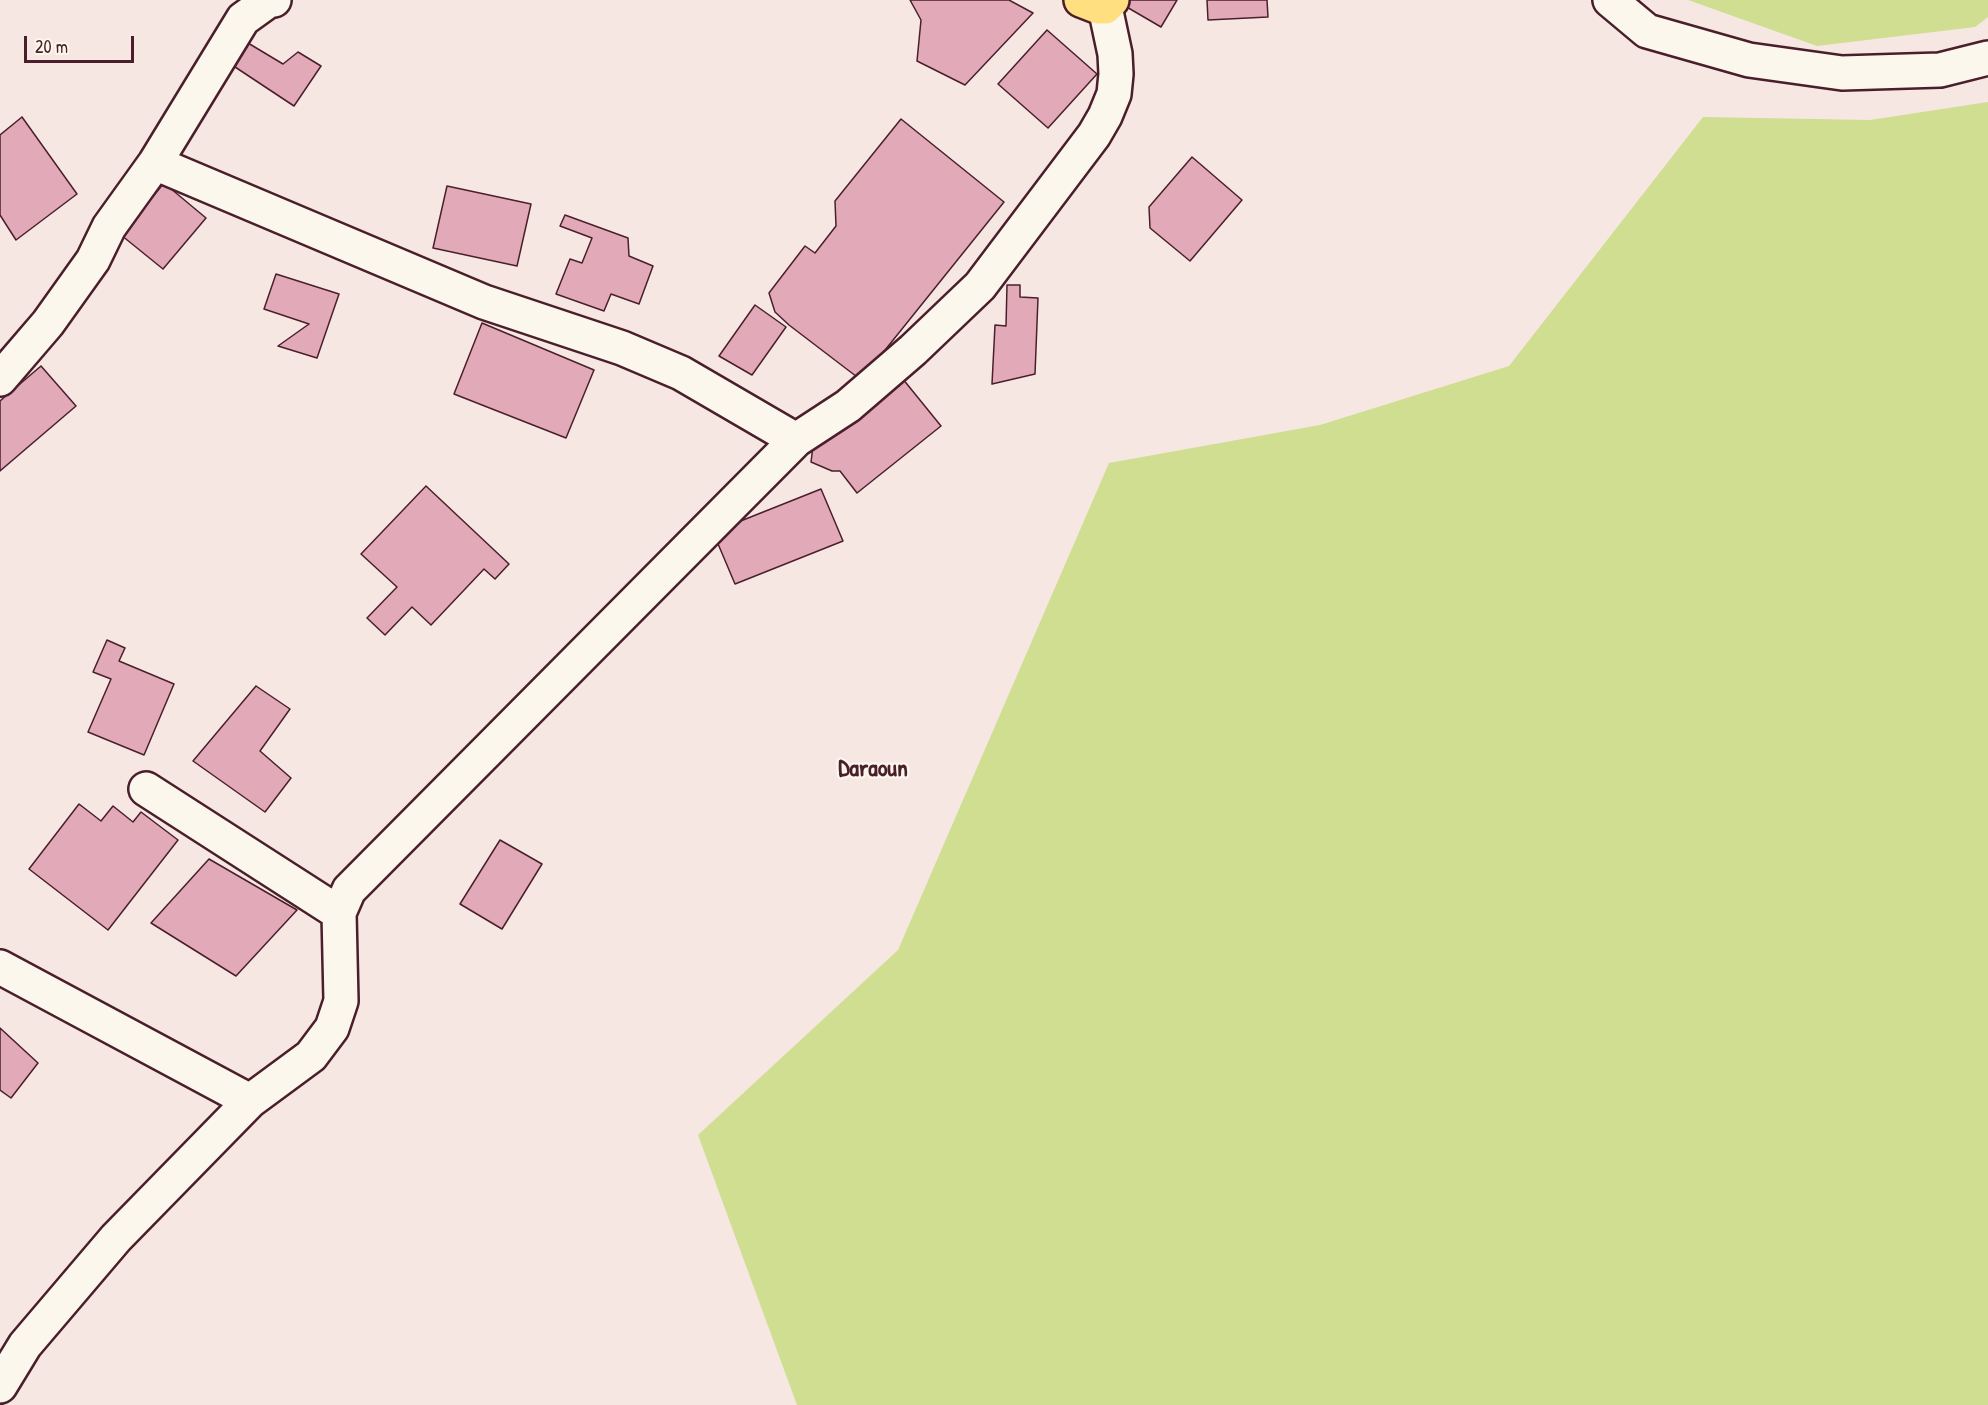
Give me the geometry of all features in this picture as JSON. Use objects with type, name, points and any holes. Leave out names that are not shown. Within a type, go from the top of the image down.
[{"type":"street","points":[[0,379],[48,323],[93,260],[109,227],[155,163],[243,19],[268,1],[274,0]]},
{"type":"street","points":[[1610,0],[1647,31],[1749,60],[1842,73],[1940,70],[1988,58]]},
{"type":"street","points":[[0,1386],[25,1345],[116,1238],[250,1101],[311,1056],[332,1028],[341,1001],[339,913],[350,890],[796,440],[856,399],[913,350],[980,286],[1094,135],[1105,116],[1114,94],[1116,74],[1114,54],[1099,2]]},
{"type":"street","points":[[155,163],[484,302],[622,348],[681,373],[796,440]]},
{"type":"street","points":[[146,789],[339,913]]},
{"type":"street","points":[[0,967],[250,1101]]},
{"type":"green space","points":[[1688,0],[1988,0],[1988,17],[1975,27],[1817,46]]},
{"type":"green space","points":[[1988,102],[1988,1405],[797,1405],[698,1135],[898,950],[1109,463],[1320,425],[1509,366],[1703,117],[1870,120]]},
{"type":"building","points":[[910,0],[1009,0],[1033,13],[965,85],[917,61],[921,20]]},
{"type":"building","points":[[1129,0],[1177,0],[1161,27],[1125,6]]},
{"type":"building","points":[[1207,0],[1267,0],[1268,17],[1208,20]]},
{"type":"building","points":[[1047,30],[1097,74],[1048,128],[998,84]]},
{"type":"building","points":[[243,40],[283,64],[298,52],[321,66],[294,106],[226,61]]},
{"type":"building","points":[[22,117],[77,194],[16,240],[0,215],[0,135]]},
{"type":"building","points":[[901,119],[1004,202],[861,380],[775,312],[769,293],[805,246],[815,253],[836,226],[835,201]]},
{"type":"building","points":[[1192,157],[1242,200],[1190,261],[1150,228],[1149,207]]},
{"type":"building","points":[[164,183],[206,218],[163,269],[121,235]]},
{"type":"building","points":[[447,186],[531,204],[517,266],[433,248]]},
{"type":"building","points":[[565,215],[628,238],[629,256],[653,266],[639,304],[611,294],[604,311],[556,294],[570,259],[582,263],[592,238],[560,226]]},
{"type":"building","points":[[276,274],[339,294],[317,358],[278,346],[309,324],[264,309]]},
{"type":"building","points":[[1007,285],[1020,285],[1020,297],[1038,298],[1035,374],[992,384],[995,325],[1006,326]]},
{"type":"building","points":[[755,305],[786,327],[752,375],[719,356]]},
{"type":"building","points":[[482,323],[594,370],[566,438],[454,394]]},
{"type":"building","points":[[41,366],[76,406],[0,471],[0,401]]},
{"type":"building","points":[[898,373],[941,426],[857,493],[840,471],[832,471],[811,462],[814,438]]},
{"type":"building","points":[[426,486],[509,564],[495,579],[484,569],[431,625],[412,607],[385,635],[367,618],[397,587],[361,554]]},
{"type":"building","points":[[821,489],[843,541],[735,584],[713,532]]},
{"type":"building","points":[[107,640],[125,648],[119,661],[174,684],[144,755],[88,732],[111,679],[93,672]]},
{"type":"building","points":[[256,686],[290,709],[260,751],[291,778],[265,812],[193,761]]},
{"type":"building","points":[[79,804],[101,821],[113,806],[133,822],[141,812],[178,840],[108,930],[29,869]]},
{"type":"building","points":[[500,840],[542,864],[502,929],[460,904]]},
{"type":"building","points":[[209,859],[297,910],[236,976],[151,923]]},
{"type":"building","points":[[0,1028],[38,1063],[11,1098],[0,1090]]},
{"type":"district","name":"Daraoun","points":[[873,770]]}]
